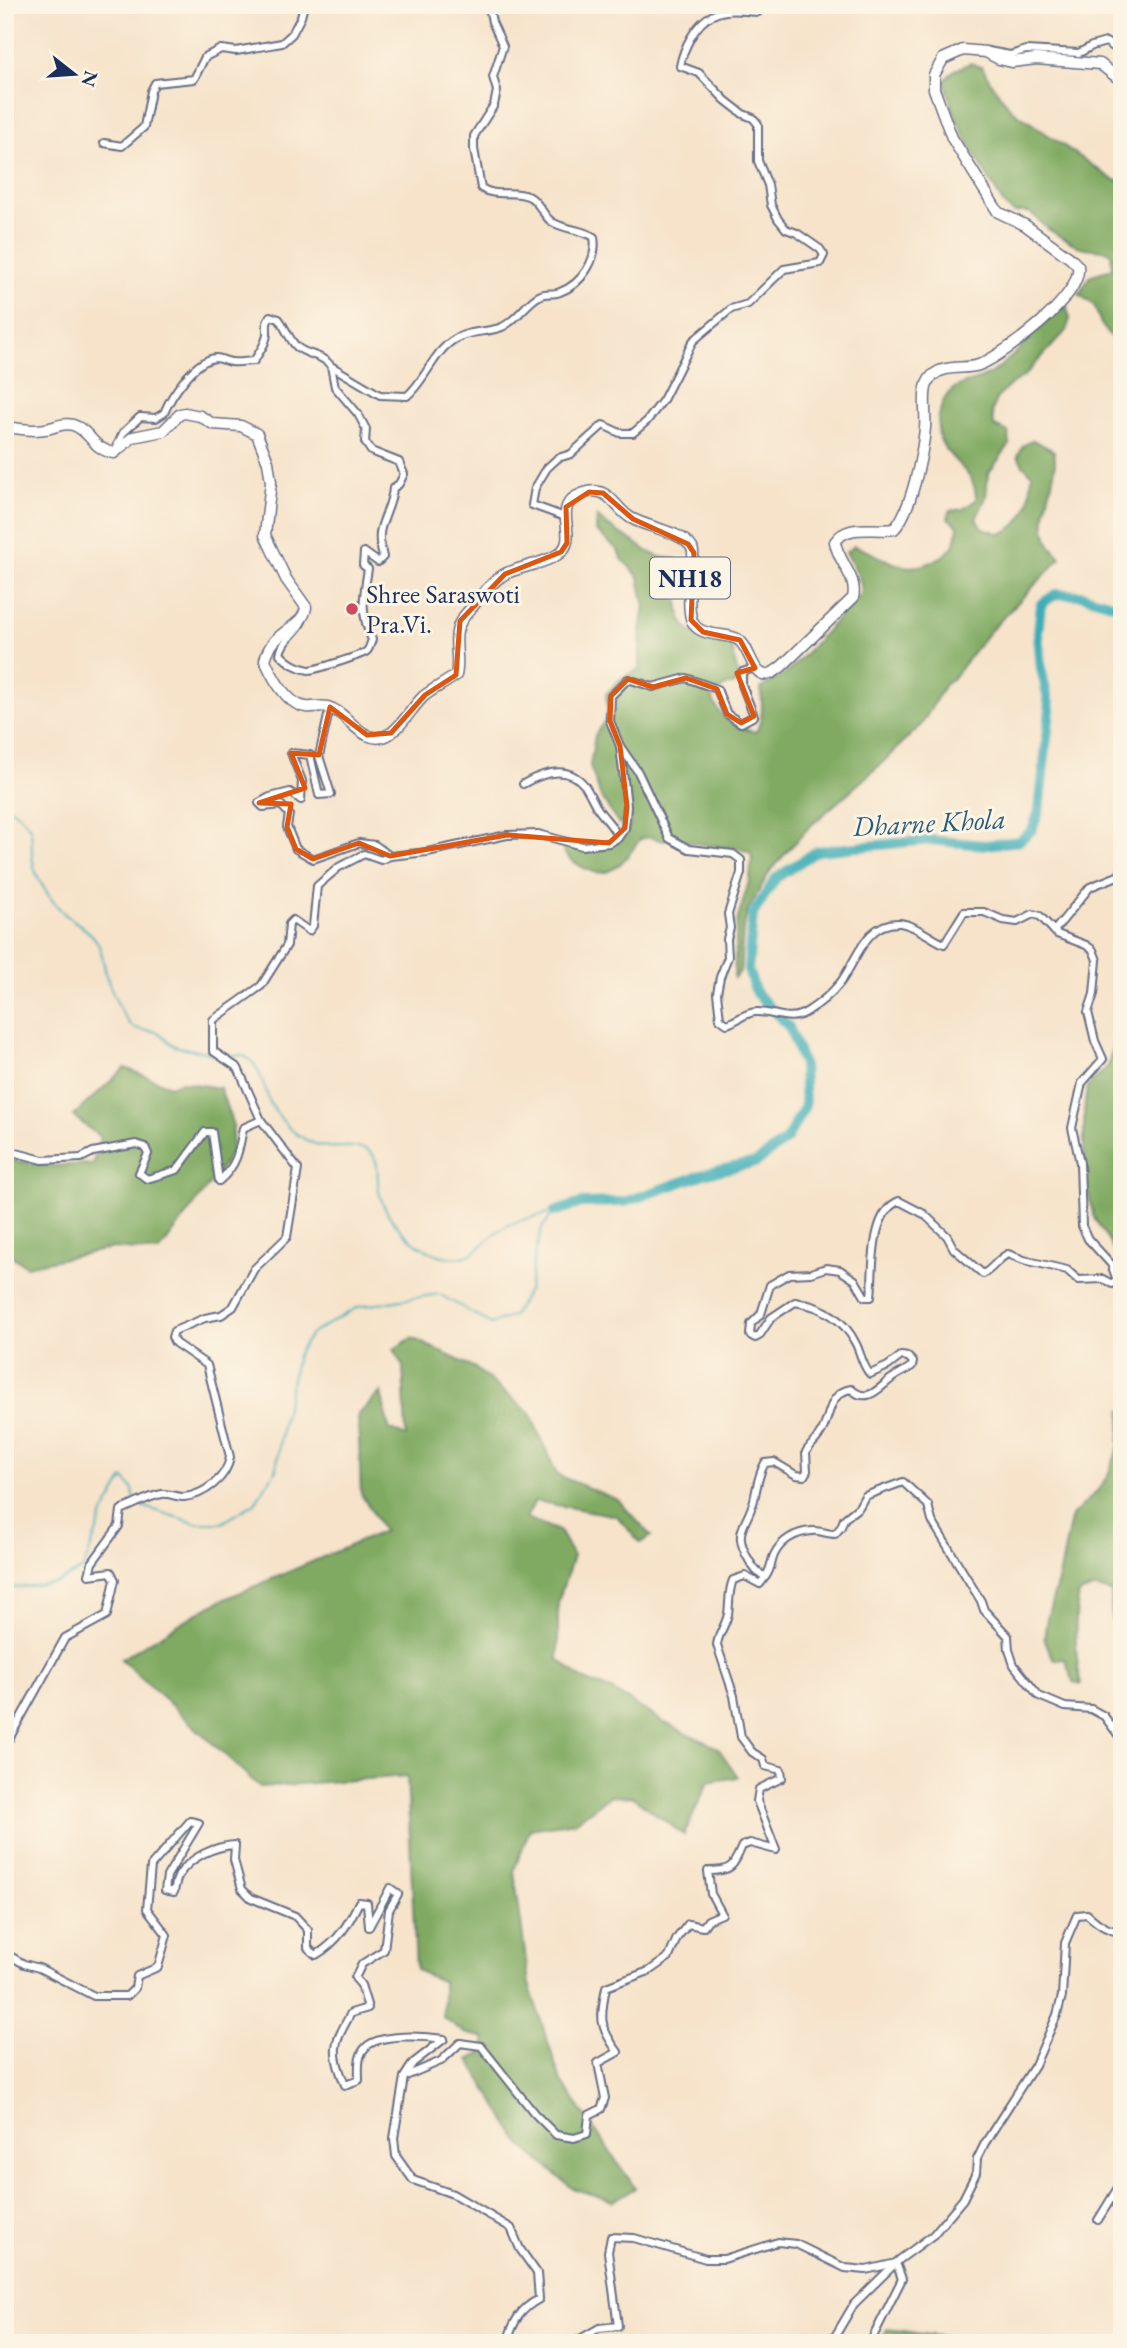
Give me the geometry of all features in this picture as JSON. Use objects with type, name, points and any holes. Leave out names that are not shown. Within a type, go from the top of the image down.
[{"type":"main road","points":[[755,668],[762,673],[777,671],[853,598],[854,584],[836,551],[835,542],[840,534],[851,529],[894,529],[901,523],[924,442],[925,390],[933,375],[947,369],[977,365],[1015,344],[1067,296],[1077,277],[1078,266],[1070,258],[1026,225],[998,212],[952,138],[934,89],[934,75],[943,59],[963,50],[986,52],[1012,62],[1036,59],[1100,64],[1122,82]]},
{"type":"main road","points":[[5,427],[34,430],[69,424],[78,427],[99,448],[114,453],[134,438],[163,431],[180,414],[185,413],[200,415],[213,424],[241,426],[257,434],[268,462],[271,482],[265,536],[291,587],[306,607],[303,619],[272,642],[265,660],[290,699],[307,707],[319,705],[331,708],[367,736],[375,738],[391,733],[425,695],[456,675],[460,621],[505,574],[556,556],[565,548],[568,530],[565,517]]},
{"type":"main road","name":"NH18","points":[[565,517],[569,501],[589,492],[603,493],[613,498],[625,514],[633,519],[683,538],[694,553],[688,589],[691,620],[703,632],[740,640],[755,668]]},
{"type":"street","points":[[104,144],[122,146],[144,127],[155,83],[194,79],[205,57],[221,49],[236,51],[282,43],[292,34],[301,18],[304,5]]},
{"type":"street","points":[[114,453],[123,433],[140,417],[156,418],[164,413],[183,382],[201,364],[215,358],[233,363],[254,360],[264,346],[266,323],[270,316],[279,318],[294,344],[304,352],[326,360],[331,366],[380,395],[407,396],[415,389],[436,356],[453,340],[465,334],[502,327],[540,295],[558,293],[580,278],[592,262],[596,248],[594,237],[549,220],[539,205],[528,197],[488,193],[481,188],[474,136],[494,105],[497,91],[493,77],[503,46],[490,12],[496,5]]},
{"type":"street","points":[[565,517],[532,505],[535,488],[547,468],[558,458],[571,454],[603,425],[620,433],[633,433],[647,421],[663,400],[693,341],[731,309],[747,304],[784,270],[820,263],[824,255],[820,249],[797,233],[786,229],[778,219],[758,161],[758,124],[725,100],[699,74],[680,66],[683,51],[690,38],[710,15],[727,11],[758,12],[762,5]]},
{"type":"street","points":[[986,52],[989,50],[1010,55],[1026,50],[1079,52],[1106,43],[1122,53]]},
{"type":"street","points":[[303,619],[300,627],[282,645],[280,654],[289,663],[307,670],[317,669],[353,659],[367,651],[372,640],[363,612],[363,592],[368,569],[363,565],[364,552],[378,562],[383,557],[380,530],[393,498],[393,488],[399,484],[404,474],[399,462],[371,452],[365,442],[366,429],[358,414],[335,387],[331,366]]},
{"type":"street","points":[[755,668],[742,672],[742,685],[754,716],[741,723],[727,714],[717,689],[686,678],[653,687],[628,679],[611,696],[610,721],[620,746],[638,772],[668,838],[689,849],[733,854],[741,860],[741,873],[728,914],[728,957],[717,993],[720,1019],[727,1024],[757,1012],[798,1017],[830,995],[841,982],[863,942],[877,928],[901,923],[944,944],[964,912],[984,912],[1003,920],[1017,922],[1033,914],[1040,915],[1058,934],[1086,945],[1093,950],[1097,960],[1094,993],[1088,1012],[1102,1059],[1082,1083],[1073,1128],[1080,1163],[1082,1226],[1088,1239],[1111,1264],[1117,1280],[1112,1284],[1103,1279],[1078,1280],[1067,1270],[1008,1254],[990,1270],[982,1273],[954,1249],[947,1236],[924,1214],[899,1201],[892,1203],[885,1212],[872,1255],[871,1297],[864,1297],[855,1280],[840,1270],[827,1268],[811,1273],[789,1274],[770,1285],[761,1314],[751,1324],[750,1335],[755,1338],[771,1318],[795,1302],[814,1305],[832,1315],[852,1338],[870,1374],[888,1366],[901,1356],[908,1357],[913,1362],[912,1366],[893,1378],[877,1393],[868,1396],[856,1394],[851,1389],[844,1390],[835,1397],[821,1434],[806,1452],[807,1471],[804,1476],[796,1475],[774,1461],[765,1463],[760,1471],[753,1503],[741,1527],[740,1539],[758,1574],[766,1576]]},
{"type":"street","points":[[331,708],[319,756],[331,794],[319,795],[310,755],[290,753],[302,781],[301,800],[290,792],[259,803],[263,807],[281,805],[289,814],[287,827],[296,849],[313,859],[359,843],[375,845],[390,856]]},
{"type":"street","points":[[5,1746],[65,1638],[107,1615],[115,1580],[111,1572],[89,1575],[92,1563],[119,1526],[121,1510],[163,1493],[181,1497],[198,1494],[216,1482],[229,1465],[230,1457],[206,1365],[174,1343],[172,1337],[174,1331],[205,1318],[221,1315],[233,1307],[254,1269],[287,1237],[298,1169],[261,1120],[238,1068],[213,1051],[213,1020],[261,986],[287,946],[289,925],[293,920],[309,931],[313,926],[317,886],[339,867],[365,854],[381,860],[390,856],[427,852],[507,835],[538,834],[582,846],[610,843],[618,838],[625,828],[627,806],[620,746]]},
{"type":"street","points":[[523,784],[550,772],[573,777],[583,783],[618,838]]},
{"type":"street","points":[[1054,931],[1090,887],[1120,875],[1122,868]]},
{"type":"street","points":[[5,1150],[43,1160],[81,1158],[93,1152],[136,1143],[145,1147],[148,1154],[139,1173],[148,1179],[177,1170],[205,1132],[212,1132],[219,1181],[230,1172],[237,1160],[243,1128],[261,1120]]},
{"type":"street","points":[[404,2077],[441,2061],[460,2043],[481,2046],[555,2135],[573,2138],[587,2134],[589,2115],[601,2109],[605,2098],[598,2063],[618,2052],[603,2029],[606,1987],[649,1971],[669,1957],[677,1938],[688,1924],[703,1927],[708,1920],[722,1914],[711,1894],[708,1871],[725,1871],[734,1864],[741,1846],[750,1843],[776,1850],[757,1801],[759,1789],[782,1778],[781,1770],[765,1766],[763,1759],[752,1752],[741,1737],[734,1696],[716,1645],[728,1612],[728,1591],[733,1580],[745,1576],[760,1584],[772,1568],[774,1556],[781,1545],[791,1536],[814,1530],[835,1534],[844,1519],[858,1508],[865,1496],[903,1482],[928,1505],[932,1521],[985,1610],[1008,1636],[1014,1665],[1039,1696],[1065,1707],[1091,1709],[1104,1716],[1122,1740]]},
{"type":"street","points":[[5,1957],[12,1957],[39,1968],[93,1996],[127,1996],[135,1988],[137,1976],[158,1967],[167,1935],[147,1909],[151,1866],[190,1821],[199,1823],[167,1876],[165,1890],[174,1892],[179,1875],[191,1862],[219,1846],[235,1845],[234,1860],[242,1889],[251,1898],[295,1916],[308,1930],[308,1948],[317,1955],[329,1948],[348,1926],[359,1902],[367,1903],[369,1927],[390,1888],[398,1894],[389,1910],[384,1950],[362,1964],[355,1978],[361,1985],[368,2008],[351,2013],[337,2040],[335,2058],[345,2085],[359,2080],[359,2060],[367,2046],[385,2040],[420,2035],[444,2039],[413,2063],[404,2077],[394,2138],[396,2156],[404,2171],[413,2180],[453,2194],[511,2228],[520,2249],[537,2273],[539,2299],[525,2307],[512,2326],[507,2343]]},
{"type":"street","points":[[831,2343],[855,2304],[896,2263],[933,2235],[963,2199],[976,2173],[977,2159],[985,2143],[1035,2065],[1057,2015],[1062,1996],[1065,1943],[1077,1915],[1087,1914],[1112,1932],[1122,1932]]},
{"type":"street","points":[[1098,2220],[1122,2181]]},
{"type":"street","points":[[573,2343],[598,2328],[618,2326],[608,2252],[611,2237],[634,2238],[706,2259],[724,2259],[778,2242],[796,2244],[845,2268],[866,2270],[896,2263]]},
{"type":"street","points":[[870,2343],[902,2280],[896,2263]]},
{"type":"highlighted area","points":[[589,492],[603,493],[633,519],[688,544],[694,553],[691,620],[703,632],[740,640],[755,668],[737,673],[754,716],[741,723],[727,714],[717,689],[686,678],[653,687],[628,679],[611,696],[610,721],[620,746],[627,806],[625,828],[609,843],[507,835],[390,856],[359,843],[313,859],[296,849],[287,827],[291,804],[259,803],[305,788],[291,753],[319,755],[330,707],[367,735],[391,733],[425,695],[456,675],[460,621],[505,574],[561,552],[567,543],[566,507]]},
{"type":"green space","points":[[970,63],[982,67],[1012,110],[1112,179],[1122,182],[1122,354],[1101,324],[1094,305],[1079,294],[1091,275],[1112,269],[1111,253],[1079,246],[1052,232],[1033,214],[1014,213],[1004,205],[969,145],[954,113],[945,80],[953,71]]},
{"type":"green space","points":[[1065,301],[1070,319],[1066,331],[1024,376],[996,399],[992,411],[994,426],[1008,432],[1010,444],[988,474],[986,497],[976,519],[983,528],[1001,534],[1023,517],[1029,502],[1032,474],[1018,456],[1023,446],[1033,440],[1054,451],[1054,474],[1045,520],[1050,545],[1061,558],[989,632],[952,679],[945,684],[922,724],[808,828],[770,871],[747,912],[740,972],[734,978],[737,922],[750,878],[750,852],[731,847],[697,844],[672,833],[663,841],[649,837],[640,839],[623,861],[601,873],[576,863],[562,848],[603,849],[618,842],[630,825],[629,820],[619,824],[601,797],[590,766],[595,735],[608,710],[606,694],[621,678],[640,669],[640,636],[645,607],[639,577],[622,559],[618,550],[596,531],[597,516],[648,552],[676,559],[682,567],[679,611],[682,621],[696,635],[730,643],[732,647],[738,677],[734,685],[728,685],[711,695],[714,704],[727,721],[756,732],[761,716],[761,688],[789,671],[862,593],[860,579],[846,552],[854,546],[906,567],[917,567],[941,557],[952,548],[958,526],[948,518],[949,511],[963,509],[976,500],[968,475],[945,449],[939,436],[938,424],[942,404],[956,387],[986,376],[1000,367]]},
{"type":"green space","points":[[1122,1014],[1122,1263],[1094,1217],[1085,1179],[1084,1112],[1087,1087],[1108,1066]]},
{"type":"green space","points":[[125,1068],[170,1086],[180,1082],[220,1088],[233,1126],[231,1152],[159,1252],[114,1248],[26,1266],[5,1251],[5,1159],[49,1166],[93,1164],[100,1137],[73,1116]]},
{"type":"green space","points":[[412,1338],[475,1368],[530,1413],[557,1475],[618,1500],[651,1536],[640,1543],[617,1516],[535,1501],[526,1518],[559,1531],[573,1556],[558,1602],[558,1659],[582,1679],[613,1691],[665,1723],[718,1748],[738,1777],[708,1782],[684,1835],[633,1797],[610,1796],[575,1822],[530,1829],[514,1870],[529,1984],[560,2079],[635,2188],[613,2201],[572,2188],[520,2144],[469,2060],[482,2053],[485,2038],[465,2033],[443,2017],[443,1982],[416,1970],[407,1776],[260,1787],[121,1659],[211,1605],[384,1531],[361,1494],[358,1415],[381,1392],[389,1429],[406,1436],[403,1366],[394,1349]]},
{"type":"green space","points":[[1122,1408],[1122,1635],[1112,1622],[1111,1592],[1095,1589],[1079,1594],[1076,1639],[1081,1684],[1073,1682],[1065,1659],[1054,1660],[1044,1639],[1047,1618],[1060,1574],[1072,1516],[1099,1489],[1108,1475],[1119,1446]]},
{"type":"green space","points":[[887,2329],[990,2343],[880,2343]]},
{"type":"waterway","name":"Dharne Khola","points":[[554,1212],[581,1203],[625,1202],[707,1173],[757,1162],[786,1140],[805,1106],[803,1064],[789,1027],[756,993],[748,970],[753,914],[776,878],[817,851],[929,840],[985,845],[1019,841],[1032,830],[1039,811],[1050,709],[1041,668],[1038,633],[1041,604],[1056,594],[1081,595],[1122,607]]},
{"type":"waterway","points":[[5,805],[18,814],[30,829],[33,861],[45,890],[62,912],[96,940],[108,981],[130,1024],[136,1029],[159,1033],[175,1046],[212,1054]]},
{"type":"waterway","points":[[224,1056],[240,1055],[252,1062],[260,1074],[270,1103],[297,1134],[322,1146],[354,1147],[369,1151],[375,1159],[379,1191],[388,1213],[405,1234],[426,1249],[449,1257],[467,1256],[503,1228],[521,1220],[553,1212]]},
{"type":"waterway","name":"Dharne Khola","points":[[138,1505],[195,1523],[222,1523],[255,1503],[276,1470],[297,1355],[311,1334],[358,1307],[439,1294],[491,1324],[513,1316],[529,1289],[542,1228],[554,1212]]},
{"type":"waterway","name":"Dharne Khola","points":[[5,1589],[56,1583],[83,1569],[104,1512],[124,1478],[133,1490],[135,1501]]},
{"type":"place","name":"Shree Saraswoti Pra.Vi.","points":[[352,609]]}]
